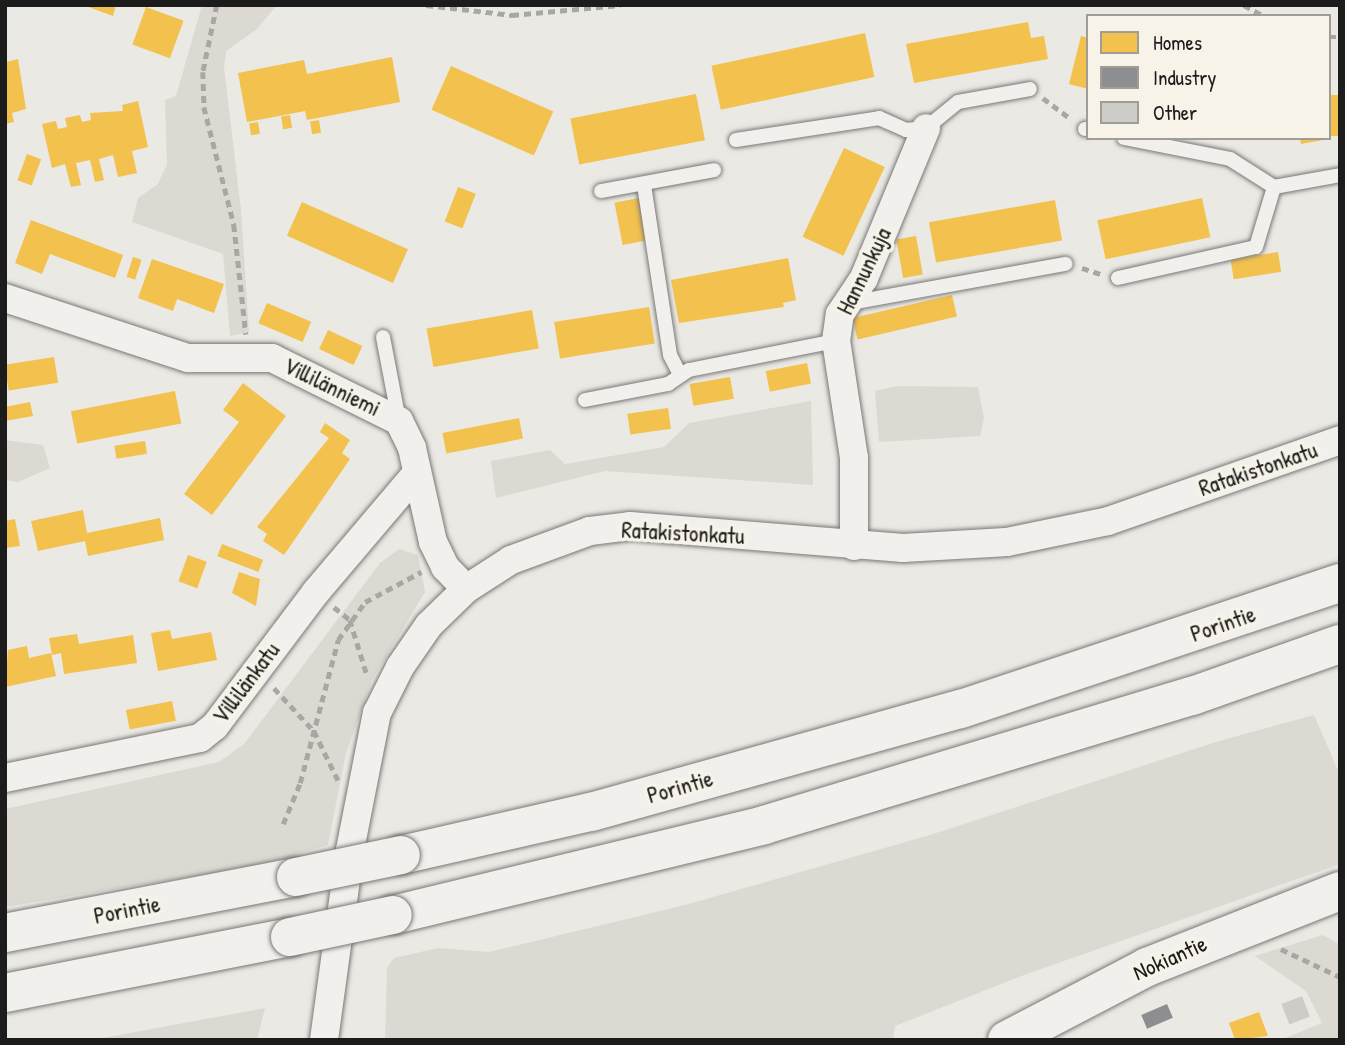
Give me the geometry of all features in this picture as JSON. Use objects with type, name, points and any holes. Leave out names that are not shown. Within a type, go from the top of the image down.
[{"type":"main road","name":"Porintie","points":[[5,933],[401,856],[591,812],[961,709],[1340,583]]},
{"type":"main road","points":[[5,993],[393,915],[764,825],[1125,716],[1340,644]]},
{"type":"main road","name":"Nokiantie","points":[[1007,1040],[1147,967],[1340,891]]},
{"type":"street","name":"Hannunkuja","points":[[854,546],[854,458],[836,341],[840,314],[864,278],[926,128]]},
{"type":"street","name":"Villilänniemi","points":[[5,298],[188,358],[272,358],[399,421],[409,439],[433,542],[445,567],[466,589]]},
{"type":"street","name":"Ratakistonkatu","points":[[324,1040],[350,850],[377,713],[400,667],[429,625],[466,589],[511,560],[590,531],[630,526],[854,546],[947,547],[1059,533],[1108,521],[1340,440]]},
{"type":"street","name":"Villilänkatu","points":[[5,778],[200,738],[215,726],[316,592],[416,474]]},
{"type":"lane","points":[[736,140],[879,118],[906,130],[926,128],[958,102],[1030,89]]},
{"type":"lane","points":[[1134,140],[1230,159],[1274,187],[1340,175]]},
{"type":"lane","points":[[601,191],[714,170]]},
{"type":"lane","points":[[644,185],[670,355],[680,375]]},
{"type":"lane","points":[[1118,278],[1256,247],[1274,187]]},
{"type":"lane","points":[[848,303],[1065,264]]},
{"type":"lane","points":[[383,337],[399,421]]},
{"type":"lane","points":[[584,400],[668,384],[680,375],[836,341]]},
{"type":"path","points":[[217,5],[203,72],[204,107],[234,225],[249,357]]},
{"type":"path","points":[[426,5],[512,15],[621,5]]},
{"type":"path","points":[[1244,5],[1260,14]]},
{"type":"path","points":[[1030,89],[1086,129]]},
{"type":"path","points":[[1065,264],[1118,278]]},
{"type":"path","points":[[283,824],[314,731],[326,677],[350,620],[365,602],[424,570],[445,567]]},
{"type":"path","points":[[316,592],[350,620],[369,684]]},
{"type":"path","points":[[249,681],[267,684],[283,695],[296,716],[314,731],[340,783]]},
{"type":"path","points":[[1274,945],[1340,977]]},
{"type":"shaded area","points":[[202,5],[277,5],[257,29],[226,51],[224,67],[241,210],[249,332],[230,336],[223,254],[132,222],[138,198],[158,184],[167,164],[165,100],[176,96]]},
{"type":"shaded area","points":[[897,386],[978,387],[984,418],[980,436],[879,442],[875,391]]},
{"type":"shaded area","points":[[811,401],[813,485],[605,471],[496,498],[491,461],[550,450],[565,464],[664,447],[689,423]]},
{"type":"shaded area","points":[[5,440],[43,445],[50,468],[18,482],[5,480]]},
{"type":"shaded area","points":[[399,549],[418,555],[425,592],[372,680],[346,753],[328,845],[260,865],[5,907],[5,809],[219,762],[244,744],[380,563]]},
{"type":"shaded area","points":[[1314,715],[1340,775],[1340,864],[1024,975],[895,1026],[893,1040],[385,1040],[387,968],[394,958],[438,948],[489,952],[685,905],[930,835],[1219,741]]},
{"type":"shaded area","points":[[1323,935],[1340,945],[1340,1040],[1280,1040],[1322,1023],[1306,991],[1255,956]]},
{"type":"shaded area","points":[[265,1008],[257,1040],[92,1040]]},
{"type":"building: Homes","points":[[83,5],[116,5],[113,16]]},
{"type":"building: Homes","points":[[146,7],[184,21],[170,58],[132,45]]},
{"type":"building: Homes","points":[[1028,22],[1031,38],[1044,36],[1048,59],[914,83],[906,44]]},
{"type":"building: Homes","points":[[865,33],[874,77],[721,110],[711,66]]},
{"type":"building: Homes","points":[[1081,36],[1086,37],[1086,88],[1069,84]]},
{"type":"building: Homes","points":[[392,57],[400,102],[307,120],[305,111],[247,122],[238,73],[304,60],[307,74]]},
{"type":"building: Homes","points":[[18,59],[26,109],[12,113],[14,122],[5,124],[6,62]]},
{"type":"building: Homes","points":[[451,66],[553,112],[534,155],[431,110]]},
{"type":"building: Homes","points":[[696,94],[705,140],[579,165],[570,118]]},
{"type":"building: Homes","points":[[1331,95],[1340,95],[1340,136],[1331,136]]},
{"type":"building: Homes","points":[[138,101],[148,147],[132,151],[137,173],[118,177],[113,155],[99,159],[104,180],[95,182],[90,160],[76,163],[81,185],[71,187],[65,164],[52,168],[42,124],[56,121],[58,129],[67,127],[65,118],[80,115],[82,122],[91,120],[90,113],[123,111],[122,105]]},
{"type":"building: Homes","points":[[290,115],[292,128],[283,129],[281,116]]},
{"type":"building: Homes","points":[[319,120],[321,133],[312,134],[310,121]]},
{"type":"building: Homes","points":[[258,122],[260,134],[251,135],[249,123]]},
{"type":"building: Homes","points":[[1300,140],[1323,140],[1301,144]]},
{"type":"building: Homes","points":[[844,148],[885,167],[843,256],[803,237]]},
{"type":"building: Homes","points":[[27,154],[41,159],[32,185],[17,180]]},
{"type":"building: Homes","points":[[458,187],[476,194],[462,228],[445,222]]},
{"type":"building: Homes","points":[[639,198],[647,240],[623,245],[614,203]]},
{"type":"building: Homes","points":[[1202,198],[1210,237],[1106,259],[1097,220]]},
{"type":"building: Homes","points":[[1055,200],[1062,240],[936,263],[929,222]]},
{"type":"building: Homes","points":[[302,202],[408,249],[393,283],[287,236]]},
{"type":"building: Homes","points":[[31,220],[123,255],[115,278],[50,254],[42,274],[15,263]]},
{"type":"building: Homes","points":[[916,236],[923,274],[903,278],[896,239]]},
{"type":"building: Homes","points":[[1278,252],[1281,272],[1234,279],[1231,260]]},
{"type":"building: Homes","points":[[133,257],[142,260],[135,280],[127,277]]},
{"type":"building: Homes","points":[[788,258],[796,300],[783,303],[784,307],[679,323],[671,280]]},
{"type":"building: Homes","points":[[152,259],[224,284],[214,313],[177,299],[173,311],[138,298]]},
{"type":"building: Homes","points":[[952,295],[957,316],[858,339],[853,318]]},
{"type":"building: Homes","points":[[267,303],[311,322],[303,342],[258,323]]},
{"type":"building: Homes","points":[[649,307],[655,344],[560,359],[554,322]]},
{"type":"building: Homes","points":[[532,310],[539,348],[433,367],[427,329]]},
{"type":"building: Homes","points":[[328,330],[362,346],[354,365],[319,349]]},
{"type":"building: Homes","points":[[54,357],[58,383],[9,391],[5,365]]},
{"type":"building: Homes","points":[[807,363],[811,384],[770,392],[766,371]]},
{"type":"building: Homes","points":[[730,377],[734,399],[693,406],[690,384]]},
{"type":"building: Homes","points":[[243,383],[286,416],[212,515],[184,494],[239,422],[223,410]]},
{"type":"building: Homes","points":[[175,391],[181,423],[77,444],[71,411]]},
{"type":"building: Homes","points":[[30,402],[33,416],[5,421],[5,407]]},
{"type":"building: Homes","points":[[668,408],[671,429],[630,435],[627,414]]},
{"type":"building: Homes","points":[[519,418],[523,439],[446,453],[442,433]]},
{"type":"building: Homes","points":[[325,423],[350,440],[342,453],[350,459],[284,555],[263,541],[267,534],[257,527],[329,438],[320,432]]},
{"type":"building: Homes","points":[[145,441],[147,454],[116,459],[114,446]]},
{"type":"building: Homes","points":[[83,510],[87,533],[160,518],[164,540],[88,556],[85,541],[38,551],[31,521]]},
{"type":"building: Homes","points":[[15,519],[20,546],[5,548],[5,521]]},
{"type":"building: Homes","points":[[222,544],[263,560],[258,572],[217,556]]},
{"type":"building: Homes","points":[[188,555],[207,562],[197,588],[178,581]]},
{"type":"building: Homes","points":[[239,572],[260,579],[256,606],[232,593]]},
{"type":"building: Homes","points":[[170,630],[172,639],[211,632],[217,660],[158,671],[151,633]]},
{"type":"building: Homes","points":[[77,634],[79,644],[133,635],[137,663],[64,674],[61,653],[52,655],[49,638]]},
{"type":"building: Homes","points":[[27,646],[29,658],[51,653],[56,676],[5,687],[8,650]]},
{"type":"building: Homes","points":[[172,701],[176,721],[130,730],[126,710]]},
{"type":"building: Homes","points":[[1259,1012],[1268,1036],[1235,1040],[1229,1023]]},
{"type":"building: Industry","points":[[1167,1004],[1173,1018],[1147,1029],[1141,1015]]},
{"type":"building: Other","points":[[1302,996],[1310,1017],[1289,1024],[1281,1004]]}]
